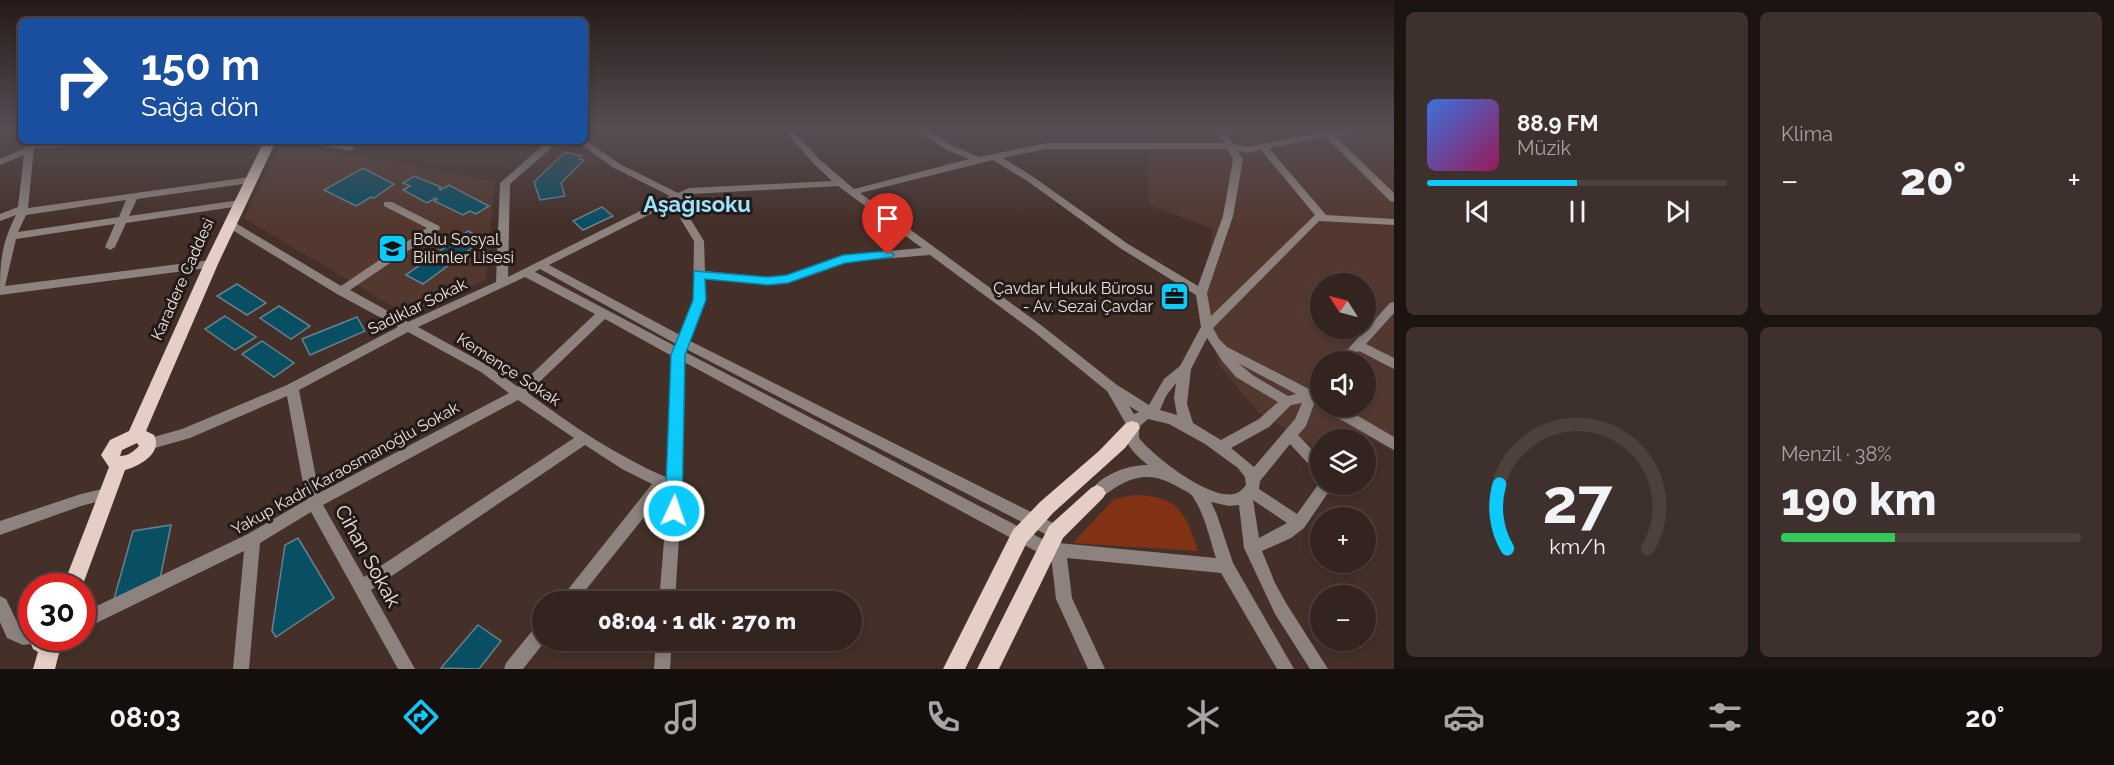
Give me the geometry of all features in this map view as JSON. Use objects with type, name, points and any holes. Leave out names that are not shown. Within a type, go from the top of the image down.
[{"type":"main road","name":"Karadere Caddesi","points":[[141,440],[211,264],[260,161]]},
{"type":"main road","points":[[954,669],[1020,536],[1033,520],[1112,450],[1132,426]]},
{"type":"main road","points":[[78,573],[119,464],[111,459],[112,450],[121,441],[141,440]]},
{"type":"main road","points":[[988,669],[1053,544],[1097,493]]},
{"type":"main road","points":[[44,669],[49,651]]},
{"type":"street","points":[[0,286],[12,236],[22,210],[27,161]]},
{"type":"street","points":[[502,284],[505,183],[530,161]]},
{"type":"street","points":[[610,161],[677,196],[686,220],[699,241],[699,300],[678,355],[669,485],[667,591]]},
{"type":"street","points":[[816,161],[840,183],[1037,328],[1112,388],[1152,414]]},
{"type":"street","points":[[852,192],[973,161]]},
{"type":"street","points":[[1002,161],[1124,246],[1201,293]]},
{"type":"street","points":[[1238,161],[1227,216],[1201,293],[1207,327],[1215,342],[1223,350],[1310,391]]},
{"type":"street","points":[[1275,161],[1324,219]]},
{"type":"street","points":[[1355,161],[1394,199]]},
{"type":"street","points":[[0,218],[22,210],[250,180]]},
{"type":"street","name":"Sadıklar Sokak","points":[[141,440],[185,434],[292,388],[408,327],[502,284],[689,191],[840,183]]},
{"type":"street","points":[[110,247],[133,196]]},
{"type":"street","points":[[12,236],[240,203]]},
{"type":"street","points":[[341,291],[384,257],[435,228],[388,204]]},
{"type":"street","points":[[1188,427],[1180,411],[1178,399],[1185,369],[1207,327],[1316,218],[1394,222]]},
{"type":"street","name":"Kemençe Sokak","points":[[230,224],[341,291],[485,369],[627,465],[669,485]]},
{"type":"street","points":[[699,274],[768,281],[788,279],[843,259],[932,251]]},
{"type":"street","points":[[0,291],[211,264]]},
{"type":"street","points":[[541,264],[682,342],[1033,520],[1053,544],[1064,599],[1097,669]]},
{"type":"street","points":[[525,272],[1020,536],[1053,544],[1226,566]]},
{"type":"street","points":[[1352,351],[1394,306]]},
{"type":"street","name":"Yakup Kadri Karaosmanoğlu Sokak","points":[[96,615],[253,539],[314,503],[519,394],[603,314]]},
{"type":"street","points":[[1357,345],[1394,364]]},
{"type":"street","points":[[1223,350],[1226,358],[1235,368],[1287,401]]},
{"type":"street","points":[[1152,414],[1156,399],[1172,376],[1185,369]]},
{"type":"street","name":"Cihan Sokak","points":[[292,388],[314,503],[407,669]]},
{"type":"street","points":[[1112,388],[1132,426],[1133,442],[1141,451],[1196,489],[1228,501],[1250,489],[1301,422],[1310,406]]},
{"type":"street","points":[[1220,448],[1264,423],[1287,401],[1310,396]]},
{"type":"street","points":[[1132,426],[1138,417],[1152,414],[1169,417],[1244,464],[1251,473],[1246,522],[1252,548],[1274,599],[1320,669]]},
{"type":"street","points":[[1348,417],[1394,444]]},
{"type":"street","points":[[1290,435],[1310,456]]},
{"type":"street","points":[[362,587],[585,438]]},
{"type":"street","points":[[1097,493],[1119,476],[1129,472],[1142,471],[1173,475]]},
{"type":"street","points":[[577,591],[669,485]]},
{"type":"street","points":[[1196,489],[1210,515],[1226,566],[1286,669]]},
{"type":"street","points":[[1250,489],[1299,523]]},
{"type":"street","points":[[0,528],[81,500],[107,494]]},
{"type":"street","points":[[1252,548],[1286,533],[1299,523],[1319,495]]},
{"type":"street","points":[[241,669],[253,539]]},
{"type":"street","points":[[0,604],[12,632],[18,634]]},
{"type":"street","points":[[512,669],[532,644]]},
{"type":"street","points":[[662,669],[663,651]]},
{"type":"shaded area","name":"Bolu Sosyal Bilimler Lisesi","points":[[272,161],[384,161],[495,181],[486,279],[407,315],[244,218]]},
{"type":"shaded area","points":[[1147,161],[1394,161],[1394,452],[1376,441],[1376,429],[1310,429],[1310,443],[1258,412],[1219,365],[1203,300],[1213,229],[1149,205]]},
{"type":"shaded area","points":[[1133,495],[1160,498],[1178,508],[1189,526],[1198,551],[1073,543],[1114,499]]},
{"type":"building","points":[[555,161],[583,161],[561,183],[565,196],[540,200],[534,182]]},
{"type":"building","points":[[363,168],[394,184],[374,198],[371,197],[356,206],[324,190]]},
{"type":"building","points":[[414,176],[441,187],[439,189],[441,190],[449,185],[489,206],[476,214],[470,211],[463,215],[434,201],[437,199],[435,198],[427,203],[403,190],[410,186],[403,183]]},
{"type":"building","points":[[602,207],[613,216],[583,230],[573,221]]},
{"type":"building","points":[[468,231],[484,239],[423,284],[406,275]]},
{"type":"building","points":[[237,284],[266,303],[247,315],[217,296]]},
{"type":"building","points":[[279,306],[310,326],[291,339],[260,318]]},
{"type":"building","points":[[225,316],[256,337],[235,350],[205,329]]},
{"type":"building","points":[[357,317],[365,331],[310,355],[302,339]]},
{"type":"building","points":[[262,341],[294,363],[274,377],[242,354]]},
{"type":"building","points":[[171,525],[159,584],[114,599],[133,531]]},
{"type":"building","points":[[298,538],[334,598],[276,637],[272,631],[285,545]]},
{"type":"building","points":[[478,625],[501,641],[479,669],[441,668]]},
{"type":"place","name":"Bolu Sosyal Bilimler Lisesi","points":[[392,248]]},
{"type":"place","name":"Çavdar Hukuk Bürosu - Av. Sezai Çavdar","points":[[1174,297]]},
{"type":"district","name":"Aşağısoku","points":[[697,204]]},
{"type":"route","points":[[674,511],[678,355],[699,300],[699,274],[768,281],[788,279],[843,259],[888,255]]}]
